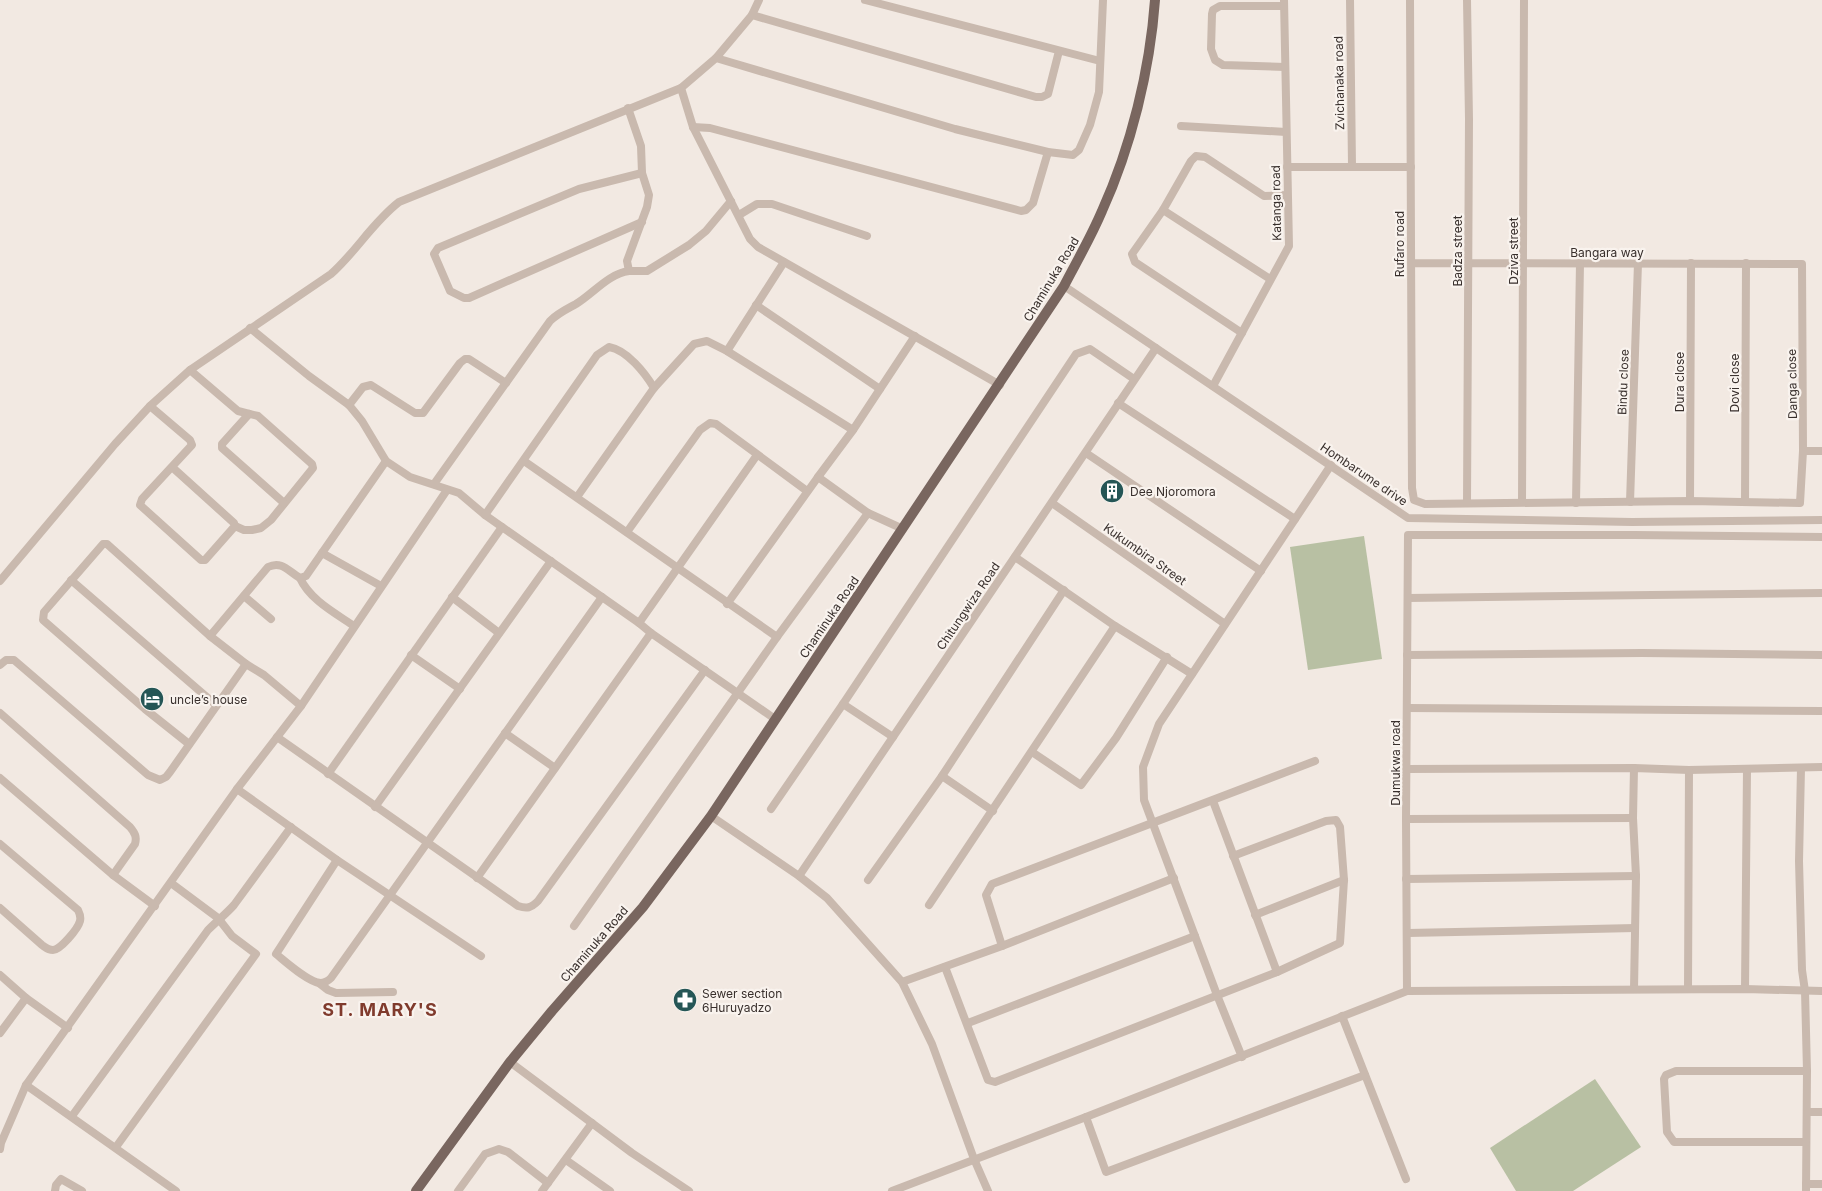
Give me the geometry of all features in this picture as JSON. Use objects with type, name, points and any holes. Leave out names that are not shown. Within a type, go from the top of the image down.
[{"type":"main road","name":"Chaminuka Road","points":[[416,1191],[510,1062],[643,907],[711,816],[1000,385],[1064,286],[1103,210],[1119,168],[1133,123],[1144,77],[1151,39],[1154,0]]},
{"type":"street","points":[[0,581],[115,444],[150,406],[190,370],[331,274],[349,258],[364,236],[398,202],[681,88],[716,58],[752,15],[759,0]]},
{"type":"street","points":[[865,0],[1100,61]]},
{"type":"street","points":[[716,58],[955,129],[1070,156],[1079,150],[1097,106],[1103,0]]},
{"type":"street","name":"Zvichanaka road","points":[[1350,0],[1352,166]]},
{"type":"street","name":"Rufaro road","points":[[1410,0],[1412,488],[1414,500],[1425,504],[1467,503]]},
{"type":"street","name":"Badza street","points":[[1467,0],[1469,119],[1467,503]]},
{"type":"street","name":"Dziva street","points":[[1522,502],[1524,0]]},
{"type":"street","points":[[1284,3],[1220,6],[1216,8],[1212,14],[1211,49],[1215,60],[1222,65],[1285,67]]},
{"type":"street","name":"Katanga road","points":[[1213,386],[1289,246],[1284,3]]},
{"type":"street","points":[[752,15],[1036,97],[1048,94],[1059,51]]},
{"type":"street","points":[[681,88],[693,128],[754,243],[761,250],[1000,385]]},
{"type":"street","points":[[628,108],[641,146],[642,173],[649,195],[642,222],[631,246],[627,262],[629,271]]},
{"type":"street","points":[[1181,126],[1286,132]]},
{"type":"street","points":[[693,128],[710,128],[1021,211],[1026,210],[1033,203],[1048,152]]},
{"type":"street","points":[[1242,333],[1135,262],[1132,258],[1134,251],[1163,210],[1191,161],[1196,156],[1205,157],[1264,196],[1287,196]]},
{"type":"street","points":[[1287,167],[1410,166]]},
{"type":"street","points":[[642,173],[579,189],[438,248],[434,254],[450,291],[464,298],[469,298],[642,222]]},
{"type":"street","points":[[434,484],[541,332],[557,314],[576,304],[616,275],[629,271],[647,271],[689,245],[706,231],[731,201]]},
{"type":"street","points":[[739,214],[757,204],[772,204],[868,236]]},
{"type":"street","points":[[1163,210],[1270,279]]},
{"type":"street","points":[[727,351],[784,262]]},
{"type":"street","name":"Bangara way","points":[[1411,263],[1802,264]]},
{"type":"street","points":[[1576,503],[1580,263]]},
{"type":"street","name":"Bindu close","points":[[1630,502],[1638,263]]},
{"type":"street","name":"Dura close","points":[[1690,501],[1691,263]]},
{"type":"street","name":"Dovi close","points":[[1745,502],[1746,263]]},
{"type":"street","name":"Danga close","points":[[1745,502],[1800,502],[1804,451],[1802,264]]},
{"type":"street","name":"Hombarume drive","points":[[1064,286],[1408,518],[1632,522],[1822,520]]},
{"type":"street","points":[[756,305],[880,389]]},
{"type":"street","points":[[250,328],[309,376],[349,405],[362,421],[386,461],[410,477],[459,493],[485,515],[775,719]]},
{"type":"street","points":[[727,604],[853,430],[915,336]]},
{"type":"street","points":[[577,497],[654,388],[690,347],[698,342],[706,341],[727,351],[853,430]]},
{"type":"street","points":[[485,515],[597,355],[603,350],[609,347],[616,348],[641,368],[654,388]]},
{"type":"street","name":"Chitungwiza Road","points":[[799,876],[1156,348]]},
{"type":"street","points":[[771,809],[1076,354],[1090,349],[1134,379]]},
{"type":"street","points":[[349,405],[363,387],[371,384],[415,413],[420,414],[425,411],[460,363],[465,359],[469,359],[506,383]]},
{"type":"street","points":[[172,467],[234,522],[235,526],[244,530],[260,528],[272,520],[313,468],[312,464],[258,416],[238,411],[190,370]]},
{"type":"street","points":[[1118,404],[1295,519]]},
{"type":"street","points":[[150,406],[191,442],[192,445],[142,499],[140,504],[202,560],[208,559],[235,526]]},
{"type":"street","points":[[249,414],[222,444],[222,448],[284,503]]},
{"type":"street","points":[[627,532],[705,426],[710,423],[716,424],[807,491]]},
{"type":"street","points":[[1804,451],[1822,452]]},
{"type":"street","points":[[1086,453],[1261,571]]},
{"type":"street","points":[[639,623],[757,455]]},
{"type":"street","points":[[300,578],[306,576],[386,461]]},
{"type":"street","points":[[524,461],[777,637]]},
{"type":"street","points":[[1242,1057],[1144,800],[1143,767],[1159,724],[1331,465]]},
{"type":"street","points":[[818,477],[868,513],[903,529]]},
{"type":"street","points":[[0,1145],[26,1084],[68,1028],[237,789],[300,706],[447,490]]},
{"type":"street","points":[[1467,503],[1745,502]]},
{"type":"street","name":"Kukumbira Street","points":[[1052,503],[1225,624]]},
{"type":"street","points":[[574,926],[658,804],[868,513]]},
{"type":"street","points":[[328,774],[502,527]]},
{"type":"street","name":"Dumukwa road","points":[[1407,991],[1408,535],[1822,537]]},
{"type":"street","points":[[189,744],[145,709],[46,623],[43,616],[44,612],[100,547],[107,544],[210,636],[246,664],[264,675],[300,706]]},
{"type":"street","points":[[322,552],[381,586]]},
{"type":"street","points":[[1015,557],[1115,626],[1192,674]]},
{"type":"street","points":[[375,807],[551,561]]},
{"type":"street","points":[[210,636],[268,567],[274,564],[286,568],[300,578],[304,586],[316,599],[354,626]]},
{"type":"street","points":[[71,580],[216,705]]},
{"type":"street","points":[[868,880],[942,776],[1064,590]]},
{"type":"street","points":[[1408,598],[1822,593]]},
{"type":"street","points":[[244,596],[271,619]]},
{"type":"street","points":[[452,597],[499,634]]},
{"type":"street","points":[[320,983],[326,982],[331,978],[602,597]]},
{"type":"street","points":[[930,905],[1115,626]]},
{"type":"street","points":[[477,878],[651,633]]},
{"type":"street","points":[[1407,656],[1642,652],[1822,655]]},
{"type":"street","points":[[411,655],[460,688]]},
{"type":"street","points":[[1032,752],[1081,785],[1116,738],[1167,657]]},
{"type":"street","points":[[0,665],[6,660],[14,660],[148,775],[160,780],[166,777],[246,664]]},
{"type":"street","points":[[277,737],[518,906],[524,908],[532,907],[705,670]]},
{"type":"street","points":[[843,704],[892,737]]},
{"type":"street","points":[[1407,708],[1822,711]]},
{"type":"street","points":[[0,713],[135,833],[137,838],[135,844],[113,876]]},
{"type":"street","points":[[505,734],[555,768]]},
{"type":"street","points":[[1002,946],[986,894],[992,884],[1315,761]]},
{"type":"street","points":[[1407,769],[1634,768],[1689,770],[1822,767]]},
{"type":"street","points":[[1634,768],[1633,818],[1636,876],[1634,989]]},
{"type":"street","points":[[1801,768],[1800,890],[1808,1112],[1806,1187],[1822,1184]]},
{"type":"street","points":[[1745,988],[1748,769]]},
{"type":"street","points":[[1688,989],[1689,770]]},
{"type":"street","points":[[942,776],[993,810]]},
{"type":"street","points":[[0,778],[113,876],[155,906]]},
{"type":"street","points":[[237,789],[337,860],[481,956]]},
{"type":"street","points":[[1213,801],[1277,972]]},
{"type":"street","points":[[711,816],[799,876],[827,898],[902,982],[932,1044],[974,1159],[988,1191]]},
{"type":"street","points":[[1406,819],[1633,818]]},
{"type":"street","points":[[945,967],[968,1023],[988,1080],[995,1082],[1277,972],[1340,943],[1344,880],[1340,827],[1336,820],[1326,821],[1233,856]]},
{"type":"street","points":[[72,1116],[218,918],[234,905],[290,827]]},
{"type":"street","points":[[0,844],[78,910],[80,919],[79,924],[61,946],[55,950],[42,945],[0,908]]},
{"type":"street","points":[[337,860],[276,954],[312,980],[336,993],[393,992]]},
{"type":"street","points":[[1406,879],[1636,876]]},
{"type":"street","points":[[902,982],[1002,946],[1174,878]]},
{"type":"street","points":[[1255,915],[1344,880]]},
{"type":"street","points":[[116,1147],[256,954],[232,936],[218,918],[171,883]]},
{"type":"street","points":[[1408,933],[1634,928]]},
{"type":"street","points":[[968,1023],[1195,936]]},
{"type":"street","points":[[0,975],[26,998],[68,1028]]},
{"type":"street","points":[[892,1191],[1242,1057],[1407,991],[1745,988],[1822,991]]},
{"type":"street","points":[[0,1033],[26,998]]},
{"type":"street","points":[[1342,1016],[1406,1179]]},
{"type":"street","points":[[510,1062],[632,1153],[689,1191]]},
{"type":"street","points":[[1806,1142],[1674,1142],[1667,1132],[1664,1079],[1666,1075],[1676,1071],[1807,1071]]},
{"type":"street","points":[[1086,1117],[1106,1172],[1366,1075]]},
{"type":"street","points":[[26,1084],[176,1191]]},
{"type":"street","points":[[1808,1112],[1822,1112]]},
{"type":"street","points":[[542,1191],[592,1123]]},
{"type":"street","points":[[458,1191],[485,1154],[499,1149],[508,1152],[548,1183]]},
{"type":"street","points":[[566,1160],[610,1191]]},
{"type":"street","points":[[55,1191],[56,1185],[61,1179],[82,1191]]},
{"type":"green space","points":[[1364,536],[1382,659],[1308,670],[1290,547]]},
{"type":"green space","points":[[1595,1079],[1641,1147],[1573,1191],[1516,1191],[1490,1148]]},
{"type":"place","name":"Dee Njoromora","points":[[1112,491]]},
{"type":"place","name":"uncle’s house","points":[[152,699]]},
{"type":"place","name":"Sewer section 6Huruyadzo","points":[[685,1000]]},
{"type":"district","name":"ST. MARY'S","points":[[380,1009]]}]
